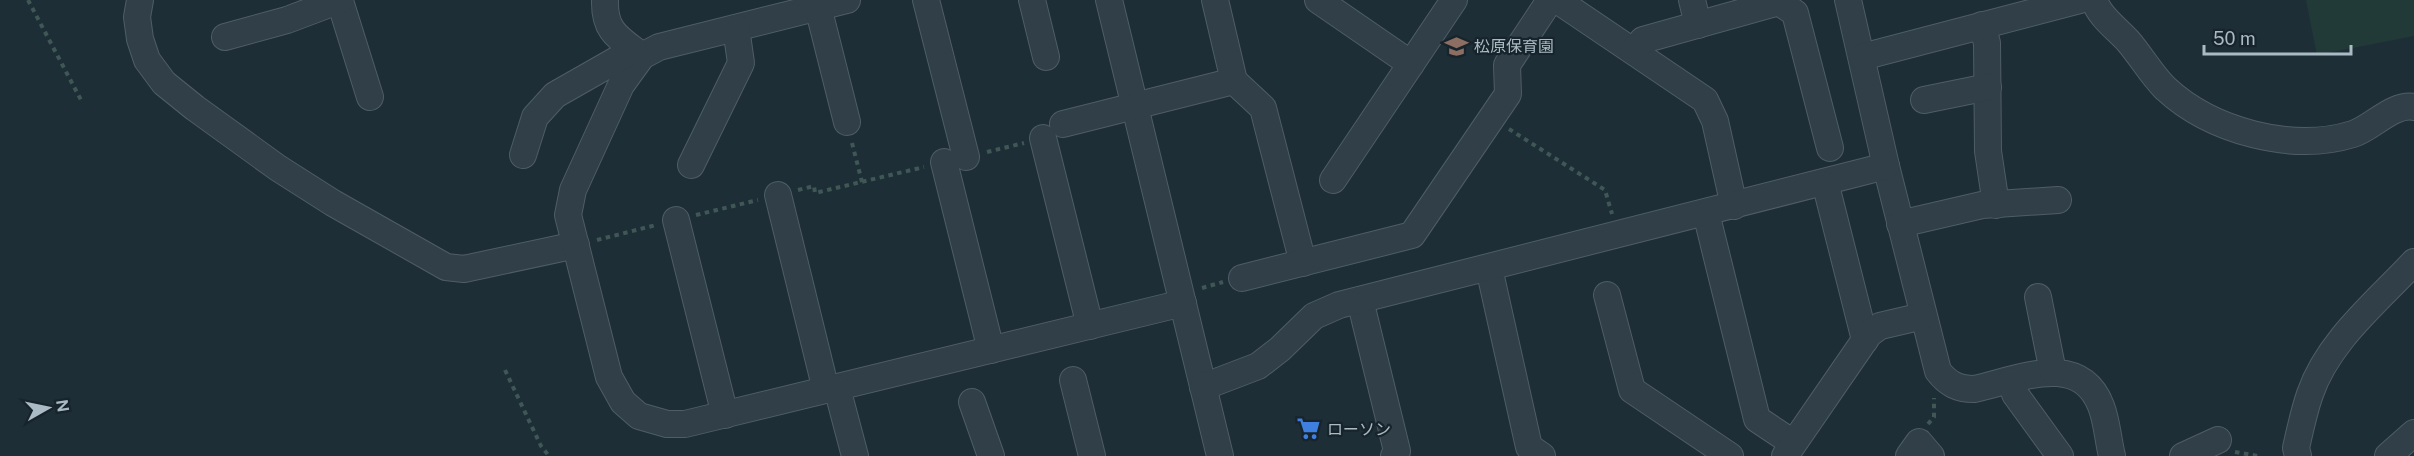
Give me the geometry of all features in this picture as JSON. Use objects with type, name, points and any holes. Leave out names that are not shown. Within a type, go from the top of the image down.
[{"type":"street","points":[[140,0],[137,17],[140,39],[147,60],[164,83],[278,168],[421,254],[446,267],[464,269],[576,245]]},
{"type":"street","points":[[225,37],[297,8],[340,0],[370,97]]},
{"type":"street","points":[[605,0],[604,19],[617,36],[638,53]]},
{"type":"street","points":[[523,155],[535,117],[555,95],[638,53],[847,0]]},
{"type":"street","points":[[926,0],[991,350]]},
{"type":"street","points":[[1032,0],[1046,57]]},
{"type":"street","points":[[1109,0],[1220,456]]},
{"type":"street","points":[[1215,0],[1234,81],[1263,108],[1303,263]]},
{"type":"street","points":[[1317,0],[1411,64]]},
{"type":"street","points":[[1333,180],[1454,0]]},
{"type":"street","points":[[1242,278],[1412,236],[1508,94],[1508,65],[1550,0]]},
{"type":"street","points":[[1557,0],[1705,100],[1715,121],[1734,206]]},
{"type":"street","points":[[1692,0],[1698,25]]},
{"type":"street","points":[[1848,0],[1900,224],[1938,372],[1943,378],[1961,389],[1974,389],[2058,370],[2079,377],[2092,391],[2101,406],[2112,456]]},
{"type":"street","points":[[1862,57],[2080,0]]},
{"type":"street","points":[[2094,0],[2098,11],[2129,42],[2165,87],[2195,111],[2246,131],[2299,142],[2353,134],[2396,110],[2414,107]]},
{"type":"street","points":[[1633,51],[1643,40],[1779,2],[1795,13],[1830,148]]},
{"type":"street","points":[[818,7],[847,122]]},
{"type":"street","points":[[1982,26],[1987,43],[1988,151],[1995,206]]},
{"type":"street","points":[[691,165],[741,63],[736,28]]},
{"type":"street","points":[[638,53],[573,190],[568,215],[609,377],[623,402],[639,416],[668,424],[685,424],[1090,326],[1182,298]]},
{"type":"street","points":[[1090,326],[1053,131],[1136,104],[1234,81]]},
{"type":"street","points":[[1924,100],[1988,87]]},
{"type":"street","points":[[1203,387],[1258,366],[1280,349],[1314,316],[1360,300],[1886,166]]},
{"type":"street","points":[[1825,182],[1865,340]]},
{"type":"street","points":[[778,195],[832,389],[855,456]]},
{"type":"street","points":[[1900,224],[1982,206],[2058,200]]},
{"type":"street","points":[[1706,213],[1757,419],[1789,450],[1865,340],[1880,326],[1923,316]]},
{"type":"street","points":[[676,220],[725,415]]},
{"type":"street","points":[[2298,456],[2296,448],[2310,393],[2337,343],[2414,262]]},
{"type":"street","points":[[1489,268],[1529,447],[1542,456]]},
{"type":"street","points":[[1607,295],[1632,390],[1730,456]]},
{"type":"street","points":[[2038,297],[2053,372]]},
{"type":"street","points":[[1360,300],[1397,451],[1394,456]]},
{"type":"street","points":[[1073,380],[1092,456]]},
{"type":"street","points":[[2012,381],[2014,394],[2060,456]]},
{"type":"street","points":[[972,402],[991,456]]},
{"type":"street","points":[[2388,456],[2414,434]]},
{"type":"street","points":[[2182,456],[2222,447]]},
{"type":"path","points":[[28,0],[81,100]]},
{"type":"path","points":[[1492,118],[1605,190]]},
{"type":"path","points":[[847,122],[862,182]]},
{"type":"path","points":[[576,245],[814,186],[815,193],[955,160],[1053,131]]},
{"type":"path","points":[[1182,298],[1242,278]]},
{"type":"path","points":[[505,370],[541,446],[549,456]]},
{"type":"path","points":[[1920,451],[1922,431],[1934,417],[1934,385],[1943,378]]},
{"type":"path","points":[[2222,447],[2258,456]]},
{"type":"green space","points":[[2306,0],[2414,0],[2414,36],[2317,55]]},
{"type":"place","name":"松原保育園","points":[[1456,46]]},
{"type":"place","name":"ローソン","points":[[1309,429]]}]
